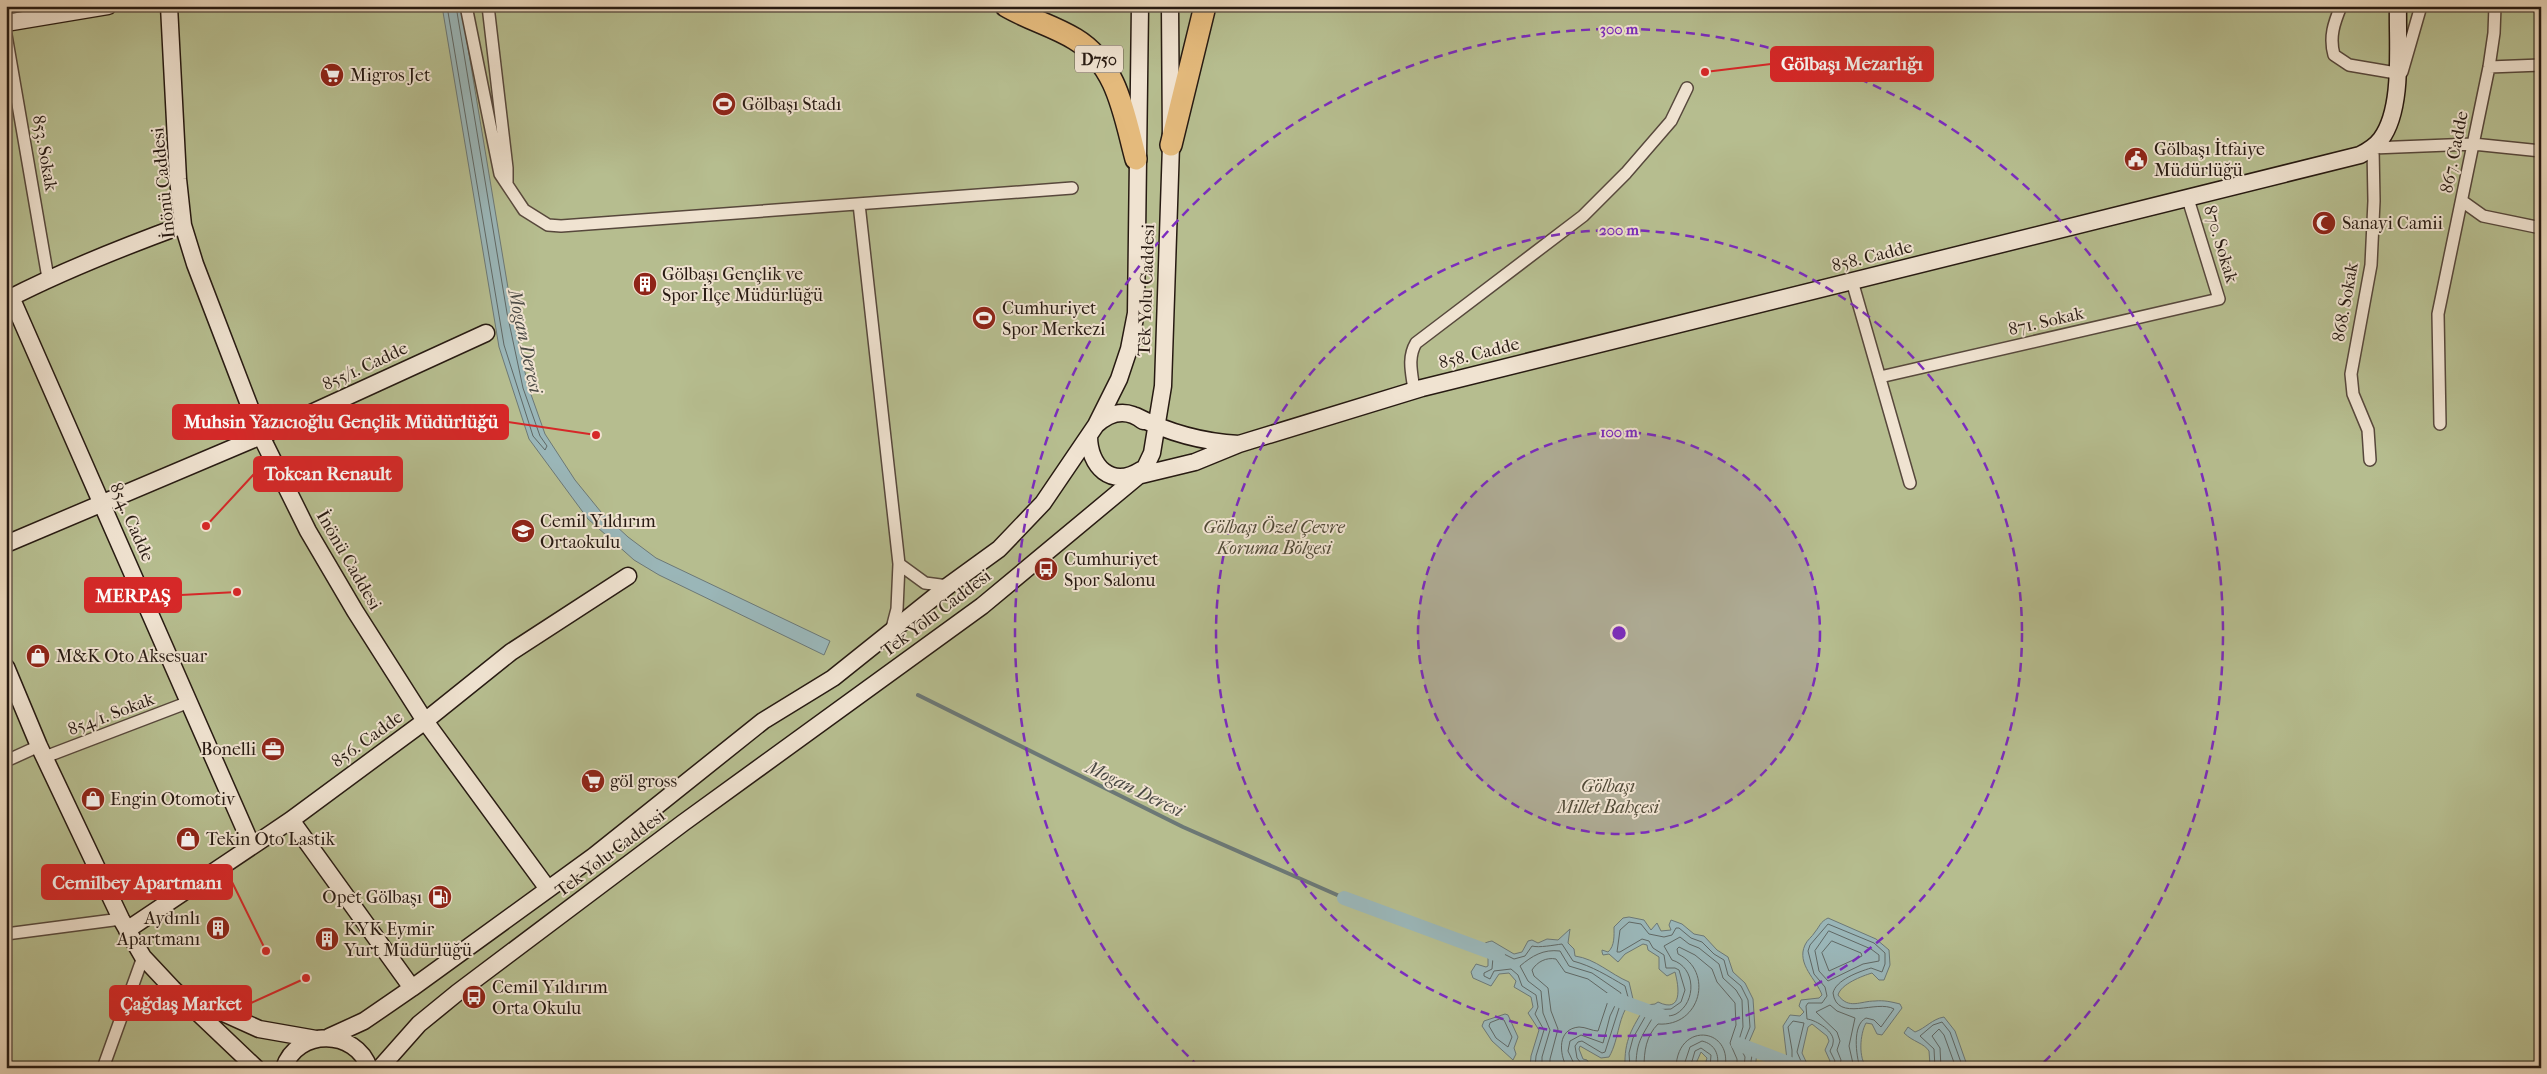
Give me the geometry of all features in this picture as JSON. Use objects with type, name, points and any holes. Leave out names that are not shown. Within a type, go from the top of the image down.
[{"type":"highway","name":"D750","points":[[1006,6],[1075,39],[1090,50],[1104,65],[1113,80],[1120,100],[1136,159]]},
{"type":"highway","points":[[1170,145],[1205,6]]},
{"type":"street","points":[[6,23],[108,6]]},
{"type":"street","name":"İnönü Caddesi","points":[[169,6],[178,179],[183,225],[195,264],[261,436],[328,566],[425,721],[548,889]]},
{"type":"street","points":[[466,6],[497,166],[520,204],[536,219],[548,225],[561,226],[1072,188]]},
{"type":"street","points":[[488,6],[508,168],[507,184]]},
{"type":"street","name":"Tek Yolu Caddesi","points":[[284,1068],[292,1053],[303,1044],[364,1021],[594,856],[762,721],[833,678],[948,586],[999,549],[1025,525],[1054,488],[1092,430],[1119,380],[1134,329],[1136,313],[1136,159],[1140,6]]},
{"type":"street","name":"Tek Yolu Caddesi","points":[[380,1068],[419,1024],[457,993],[691,818],[982,606],[1137,473],[1154,445],[1163,386],[1170,145],[1170,6]]},
{"type":"street","points":[[2341,6],[2334,25],[2331,44],[2334,55],[2349,65],[2396,73]]},
{"type":"street","points":[[2396,91],[2398,6]]},
{"type":"street","points":[[2373,148],[2382,138],[2390,121],[2396,91],[2422,6]]},
{"type":"street","name":"867. Cadde","points":[[2440,424],[2438,314],[2489,67],[2494,32],[2495,6]]},
{"type":"street","name":"853. Sokak","points":[[6,35],[48,278]]},
{"type":"street","points":[[2489,67],[2541,65]]},
{"type":"street","points":[[1414,390],[1410,362],[1411,351],[1416,343],[1583,216],[1626,174],[1671,121],[1687,88]]},
{"type":"street","points":[[2373,148],[2473,144],[2541,151]]},
{"type":"street","name":"858. Cadde","points":[[1137,473],[1195,462],[1239,444],[1414,390],[2340,161],[2360,155],[2373,148]]},
{"type":"street","name":"868. Sokak","points":[[2370,460],[2368,430],[2353,394],[2350,374],[2370,265],[2374,201],[2373,148]]},
{"type":"street","name":"870. Sokak","points":[[2188,199],[2220,299]]},
{"type":"street","points":[[2462,201],[2483,216],[2541,228]]},
{"type":"street","points":[[859,204],[899,564],[897,609],[891,632]]},
{"type":"street","points":[[8,296],[48,278],[183,225]]},
{"type":"street","points":[[1852,281],[1910,484]]},
{"type":"street","name":"854. Cadde","points":[[8,296],[252,846]]},
{"type":"street","name":"871. Sokak","points":[[1880,377],[2220,299]]},
{"type":"street","name":"855/1. Cadde","points":[[6,544],[261,436],[486,333]]},
{"type":"street","points":[[1137,473],[1110,475],[1097,466],[1090,452],[1092,430],[1114,414],[1125,413],[1136,416],[1148,427],[1154,445]]},
{"type":"street","name":"858. Cadde","points":[[1136,416],[1157,427],[1203,441],[1239,444]]},
{"type":"street","points":[[899,564],[924,584],[948,586]]},
{"type":"street","name":"856. Cadde","points":[[124,924],[291,820],[425,721],[511,652],[628,576]]},
{"type":"street","points":[[6,667],[42,752],[124,924],[143,957],[172,989],[256,1068]]},
{"type":"street","name":"854/1. Sokak","points":[[6,761],[42,752],[189,702]]},
{"type":"street","points":[[291,820],[412,988]]},
{"type":"street","points":[[6,934],[124,924]]},
{"type":"street","points":[[103,1068],[143,957]]},
{"type":"street","points":[[172,989],[242,1023],[271,1032],[322,1038],[352,1046],[362,1054],[369,1068]]},
{"type":"green space","name":"Gölbaşı Özel Çevre Koruma Bölgesi","points":[[6,6],[2541,6],[2541,1068],[6,1068]]},
{"type":"water","points":[[442,6],[461,6],[512,312],[528,386],[545,434],[575,480],[601,512],[628,537],[656,558],[830,641],[824,655],[659,575],[634,560],[588,519],[529,439],[499,347]]},
{"type":"water","points":[[1629,917],[1644,920],[1651,930],[1657,923],[1661,931],[1671,930],[1669,925],[1671,920],[1682,924],[1694,934],[1704,936],[1717,950],[1728,957],[1733,972],[1745,983],[1753,999],[1755,1028],[1749,1042],[1757,1053],[1755,1068],[1719,1068],[1716,1066],[1704,1068],[1707,1058],[1701,1052],[1694,1068],[1625,1068],[1628,1042],[1633,1028],[1646,1005],[1658,1002],[1666,1005],[1672,1004],[1675,1002],[1678,991],[1675,972],[1667,976],[1659,969],[1659,957],[1648,950],[1647,945],[1643,944],[1625,954],[1618,962],[1609,954],[1603,955],[1602,950],[1608,952],[1612,947],[1614,927],[1623,918]]},
{"type":"water","points":[[1828,918],[1876,939],[1889,950],[1890,965],[1884,980],[1879,980],[1872,973],[1858,978],[1847,984],[1840,991],[1838,995],[1842,1000],[1855,1004],[1885,1001],[1900,1004],[1902,1008],[1882,1035],[1877,1034],[1872,1024],[1866,1023],[1862,1033],[1861,1052],[1867,1068],[1827,1068],[1830,1061],[1825,1050],[1829,1041],[1827,1036],[1812,1024],[1808,1027],[1802,1053],[1809,1068],[1788,1068],[1783,1026],[1790,1015],[1800,1016],[1804,1012],[1799,1006],[1801,1000],[1819,998],[1822,995],[1808,972],[1803,959],[1803,952],[1807,942]]},
{"type":"water","points":[[1570,929],[1568,943],[1574,949],[1575,956],[1590,960],[1629,982],[1633,999],[1621,1019],[1613,1050],[1609,1057],[1601,1058],[1580,1046],[1579,1049],[1583,1059],[1587,1060],[1592,1068],[1530,1068],[1531,1056],[1539,1030],[1528,1013],[1533,1007],[1531,997],[1514,987],[1516,981],[1509,973],[1499,974],[1491,986],[1473,978],[1471,972],[1476,964],[1488,966],[1488,958],[1480,953],[1479,950],[1486,943],[1492,941],[1514,954],[1522,952],[1528,941],[1532,940],[1538,943],[1547,939],[1558,940]]},
{"type":"water","points":[[1505,1014],[1508,1015],[1518,1037],[1514,1048],[1516,1054],[1513,1060],[1492,1041],[1482,1026],[1484,1021]]},
{"type":"water","points":[[1944,1017],[1955,1031],[1968,1068],[1928,1068],[1930,1065],[1929,1051],[1904,1033],[1908,1027],[1915,1032]]},
{"type":"waterway","name":"Mogan Deresi","points":[[918,695],[1183,827],[1344,898]]},
{"type":"waterway","points":[[1344,898],[1498,955]]},
{"type":"waterway","points":[[1612,998],[1662,1016]]},
{"type":"waterway","points":[[1738,1044],[1801,1068]]},
{"type":"place","name":"Gölbaşı Mezarlığı","points":[[1705,72]]},
{"type":"place","name":"Migros Jet","points":[[332,75]]},
{"type":"place","name":"Gölbaşı Stadı","points":[[724,104]]},
{"type":"place","name":"Gölbaşı İtfaiye Müdürlüğü","points":[[2136,159]]},
{"type":"place","name":"Sanayi Camii","points":[[2324,223]]},
{"type":"place","name":"Gölbaşı Gençlik ve Spor İlçe Müdürlüğü","points":[[645,284]]},
{"type":"place","name":"Cumhuriyet Spor Merkezi","points":[[984,318]]},
{"type":"place","name":"Muhsin Yazıcıoğlu Gençlik Müdürlüğü","points":[[596,435]]},
{"type":"place","name":"Tokcan Renault","points":[[206,526]]},
{"type":"place","name":"Cemil Yıldırım Ortaokulu","points":[[523,531]]},
{"type":"place","name":"Cumhuriyet Spor Salonu","points":[[1046,569]]},
{"type":"place","name":"MERPAŞ","points":[[237,592]]},
{"type":"place","name":"M&K Oto Aksesuar","points":[[38,656]]},
{"type":"place","name":"Bonelli","points":[[273,749]]},
{"type":"place","name":"göl gross","points":[[593,781]]},
{"type":"place","name":"Engin Otomotiv","points":[[93,799]]},
{"type":"place","name":"Tekin Oto Lastik","points":[[188,839]]},
{"type":"place","name":"Opet Gölbaşı","points":[[440,897]]},
{"type":"place","name":"Aydınlı Apartmanı","points":[[218,928]]},
{"type":"place","name":"KYK Eymir Yurt Müdürlüğü","points":[[327,939]]},
{"type":"place","name":"Cemilbey Apartmanı","points":[[266,951]]},
{"type":"place","name":"Çağdaş Market","points":[[306,978]]},
{"type":"place","name":"Cemil Yıldırım Orta Okulu","points":[[474,997]]},
{"type":"park label","name":"Gölbaşı Millet Bahçesi","points":[[1608,796]]}]
